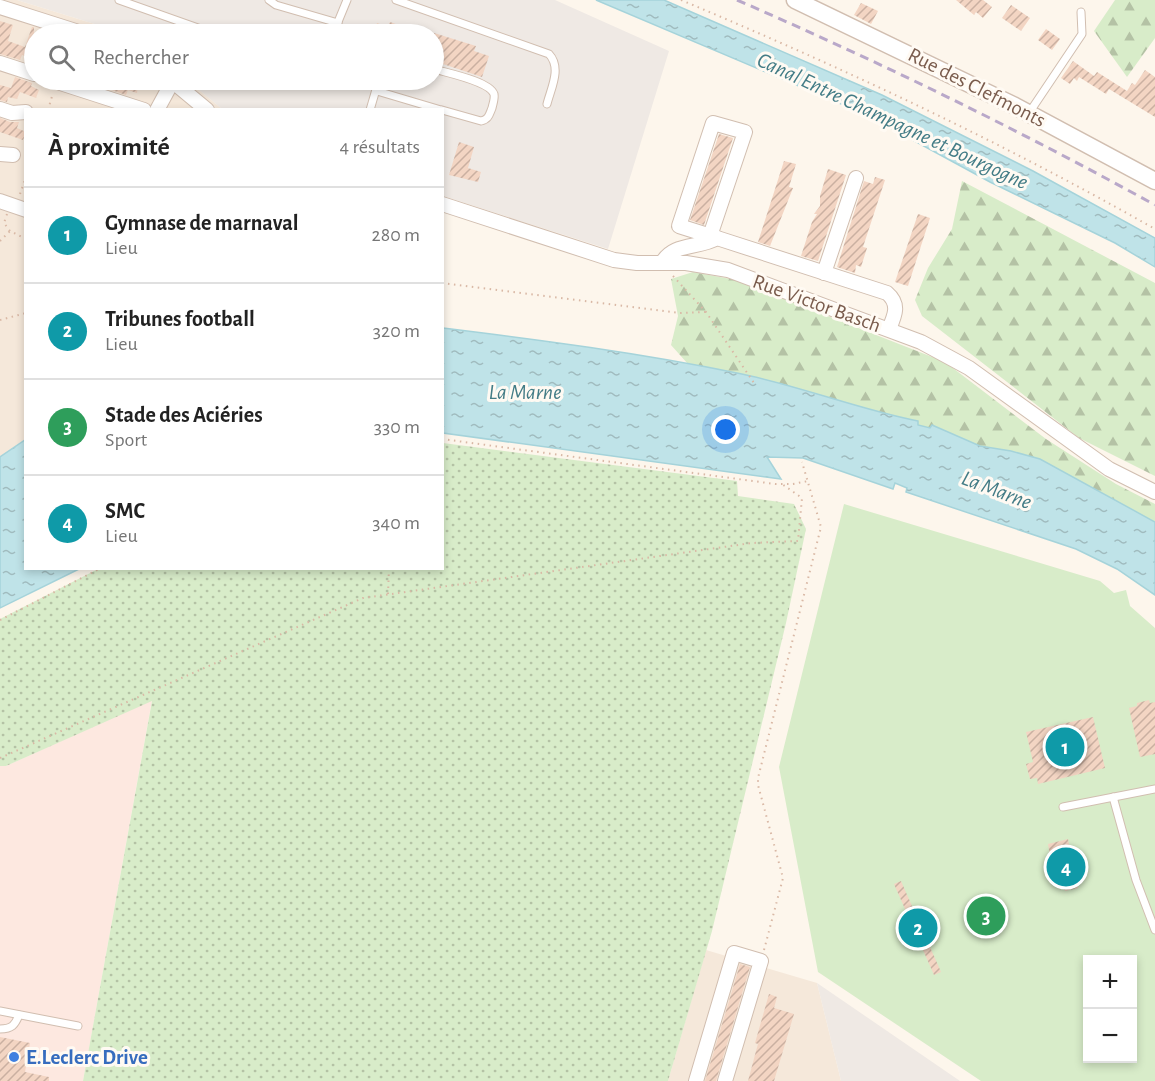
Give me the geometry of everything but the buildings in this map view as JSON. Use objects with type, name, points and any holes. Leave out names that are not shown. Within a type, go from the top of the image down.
[{"type":"street","name":"Rue des Clefmonts","points":[[795,0],[901,49],[1029,113],[1155,181]]},
{"type":"street","points":[[0,7],[54,24]]},
{"type":"street","points":[[0,63],[24,71]]},
{"type":"street","points":[[84,90],[138,108]]},
{"type":"street","points":[[158,108],[168,90]]},
{"type":"street","points":[[184,90],[205,108]]},
{"type":"street","points":[[0,109],[24,112]]},
{"type":"street","points":[[662,263],[669,252],[675,249],[702,245],[714,237],[745,132],[712,123],[679,226],[714,237],[887,294],[893,298],[896,306],[889,329]]},
{"type":"street","points":[[824,273],[856,178]]},
{"type":"street","name":"Rue Victor Basch","points":[[444,205],[614,260],[637,263],[686,263],[728,270],[889,329],[951,357],[1092,458],[1130,481],[1155,492]]},
{"type":"street","points":[[696,1081],[734,953],[761,961],[725,1081]]},
{"type":"lane","points":[[119,0],[187,24]]},
{"type":"lane","points":[[269,0],[276,5],[338,22],[347,0]]},
{"type":"lane","points":[[396,0],[549,54],[554,59],[556,72],[547,104]]},
{"type":"lane","points":[[1029,113],[1082,34],[1082,12]]},
{"type":"lane","points":[[444,72],[486,85],[494,93],[494,100],[486,120],[480,121],[444,111]]},
{"type":"lane","points":[[371,108],[376,91],[435,108]]},
{"type":"lane","points":[[1064,807],[1155,789]]},
{"type":"lane","points":[[1113,797],[1136,880],[1155,930]]},
{"type":"lane","points":[[0,1011],[78,1026]]},
{"type":"lane","points":[[0,1029],[11,1028],[19,1015]]},
{"type":"path","points":[[681,0],[802,51],[907,100],[1004,148],[1155,229]]},
{"type":"path","points":[[48,108],[52,90]]},
{"type":"path","points":[[24,181],[4,223],[10,231],[24,238]]},
{"type":"path","points":[[0,241],[10,231]]},
{"type":"path","points":[[662,263],[706,312],[754,383]]},
{"type":"path","points":[[444,283],[680,313],[706,312]]},
{"type":"path","points":[[0,320],[24,314]]},
{"type":"path","points":[[444,439],[782,484],[809,481]]},
{"type":"path","points":[[761,961],[783,878],[758,778],[821,527],[802,462]]},
{"type":"path","points":[[0,758],[363,598],[752,543],[798,541],[802,498],[782,484]]},
{"type":"path","points":[[0,620],[97,570]]},
{"type":"path","points":[[388,594],[389,570]]},
{"type":"shaded area","points":[[0,0],[17,0],[95,24],[24,24],[24,90],[199,90],[221,108],[24,108],[24,441],[0,457]]},
{"type":"shaded area","points":[[17,0],[555,0],[669,51],[608,249],[444,196],[444,108],[221,108],[199,90],[444,90],[444,24],[95,24]]},
{"type":"shaded area","points":[[152,700],[83,1081],[0,1081],[0,766],[6,766]]},
{"type":"shaded area","points":[[706,950],[817,983],[841,1081],[668,1081]]},
{"type":"shaded area","points":[[817,983],[960,1081],[841,1081]]},
{"type":"green space","points":[[1115,0],[1155,0],[1155,38],[1127,77],[1094,31]]},
{"type":"green space","points":[[962,181],[1155,283],[1155,476],[1079,438],[922,316],[915,300],[928,268],[952,229]]},
{"type":"green space","points":[[693,272],[736,280],[945,362],[1046,439],[1116,484],[1155,504],[1155,534],[696,373],[671,345],[678,316],[671,279]]},
{"type":"green space","points":[[444,443],[737,481],[738,496],[794,504],[806,529],[786,623],[712,931],[668,1081],[83,1081],[152,701],[6,766],[0,766],[0,619],[96,570],[444,570]]},
{"type":"green space","points":[[844,504],[1100,581],[1114,593],[1126,590],[1130,606],[1155,628],[1155,1081],[981,1081],[818,972],[779,767]]},
{"type":"water","name":"Canal Entre Champagne et Bourgogne","points":[[596,0],[664,0],[882,95],[1033,171],[1155,238],[1155,267],[1115,243],[990,182],[865,114]]},
{"type":"water","name":"La Marne","points":[[444,328],[664,359],[737,373],[918,421],[918,425],[930,428],[932,425],[980,446],[1040,459],[1155,522],[1155,595],[1117,569],[1076,549],[906,492],[907,488],[895,483],[893,489],[803,458],[767,457],[781,479],[444,433]]},
{"type":"water","points":[[24,441],[24,570],[77,570],[0,608],[0,457]]},
{"type":"railway","points":[[737,0],[949,98],[1155,205]]},
{"type":"place","name":"Gymnase de marnaval","points":[[1065,747]]},
{"type":"place","name":"SMC","points":[[1066,867]]},
{"type":"place","name":"Stade des Aciéries","points":[[986,916]]},
{"type":"place","name":"Tribunes football","points":[[918,928]]},
{"type":"place","name":"E.Leclerc Drive","points":[[14,1057]]}]
